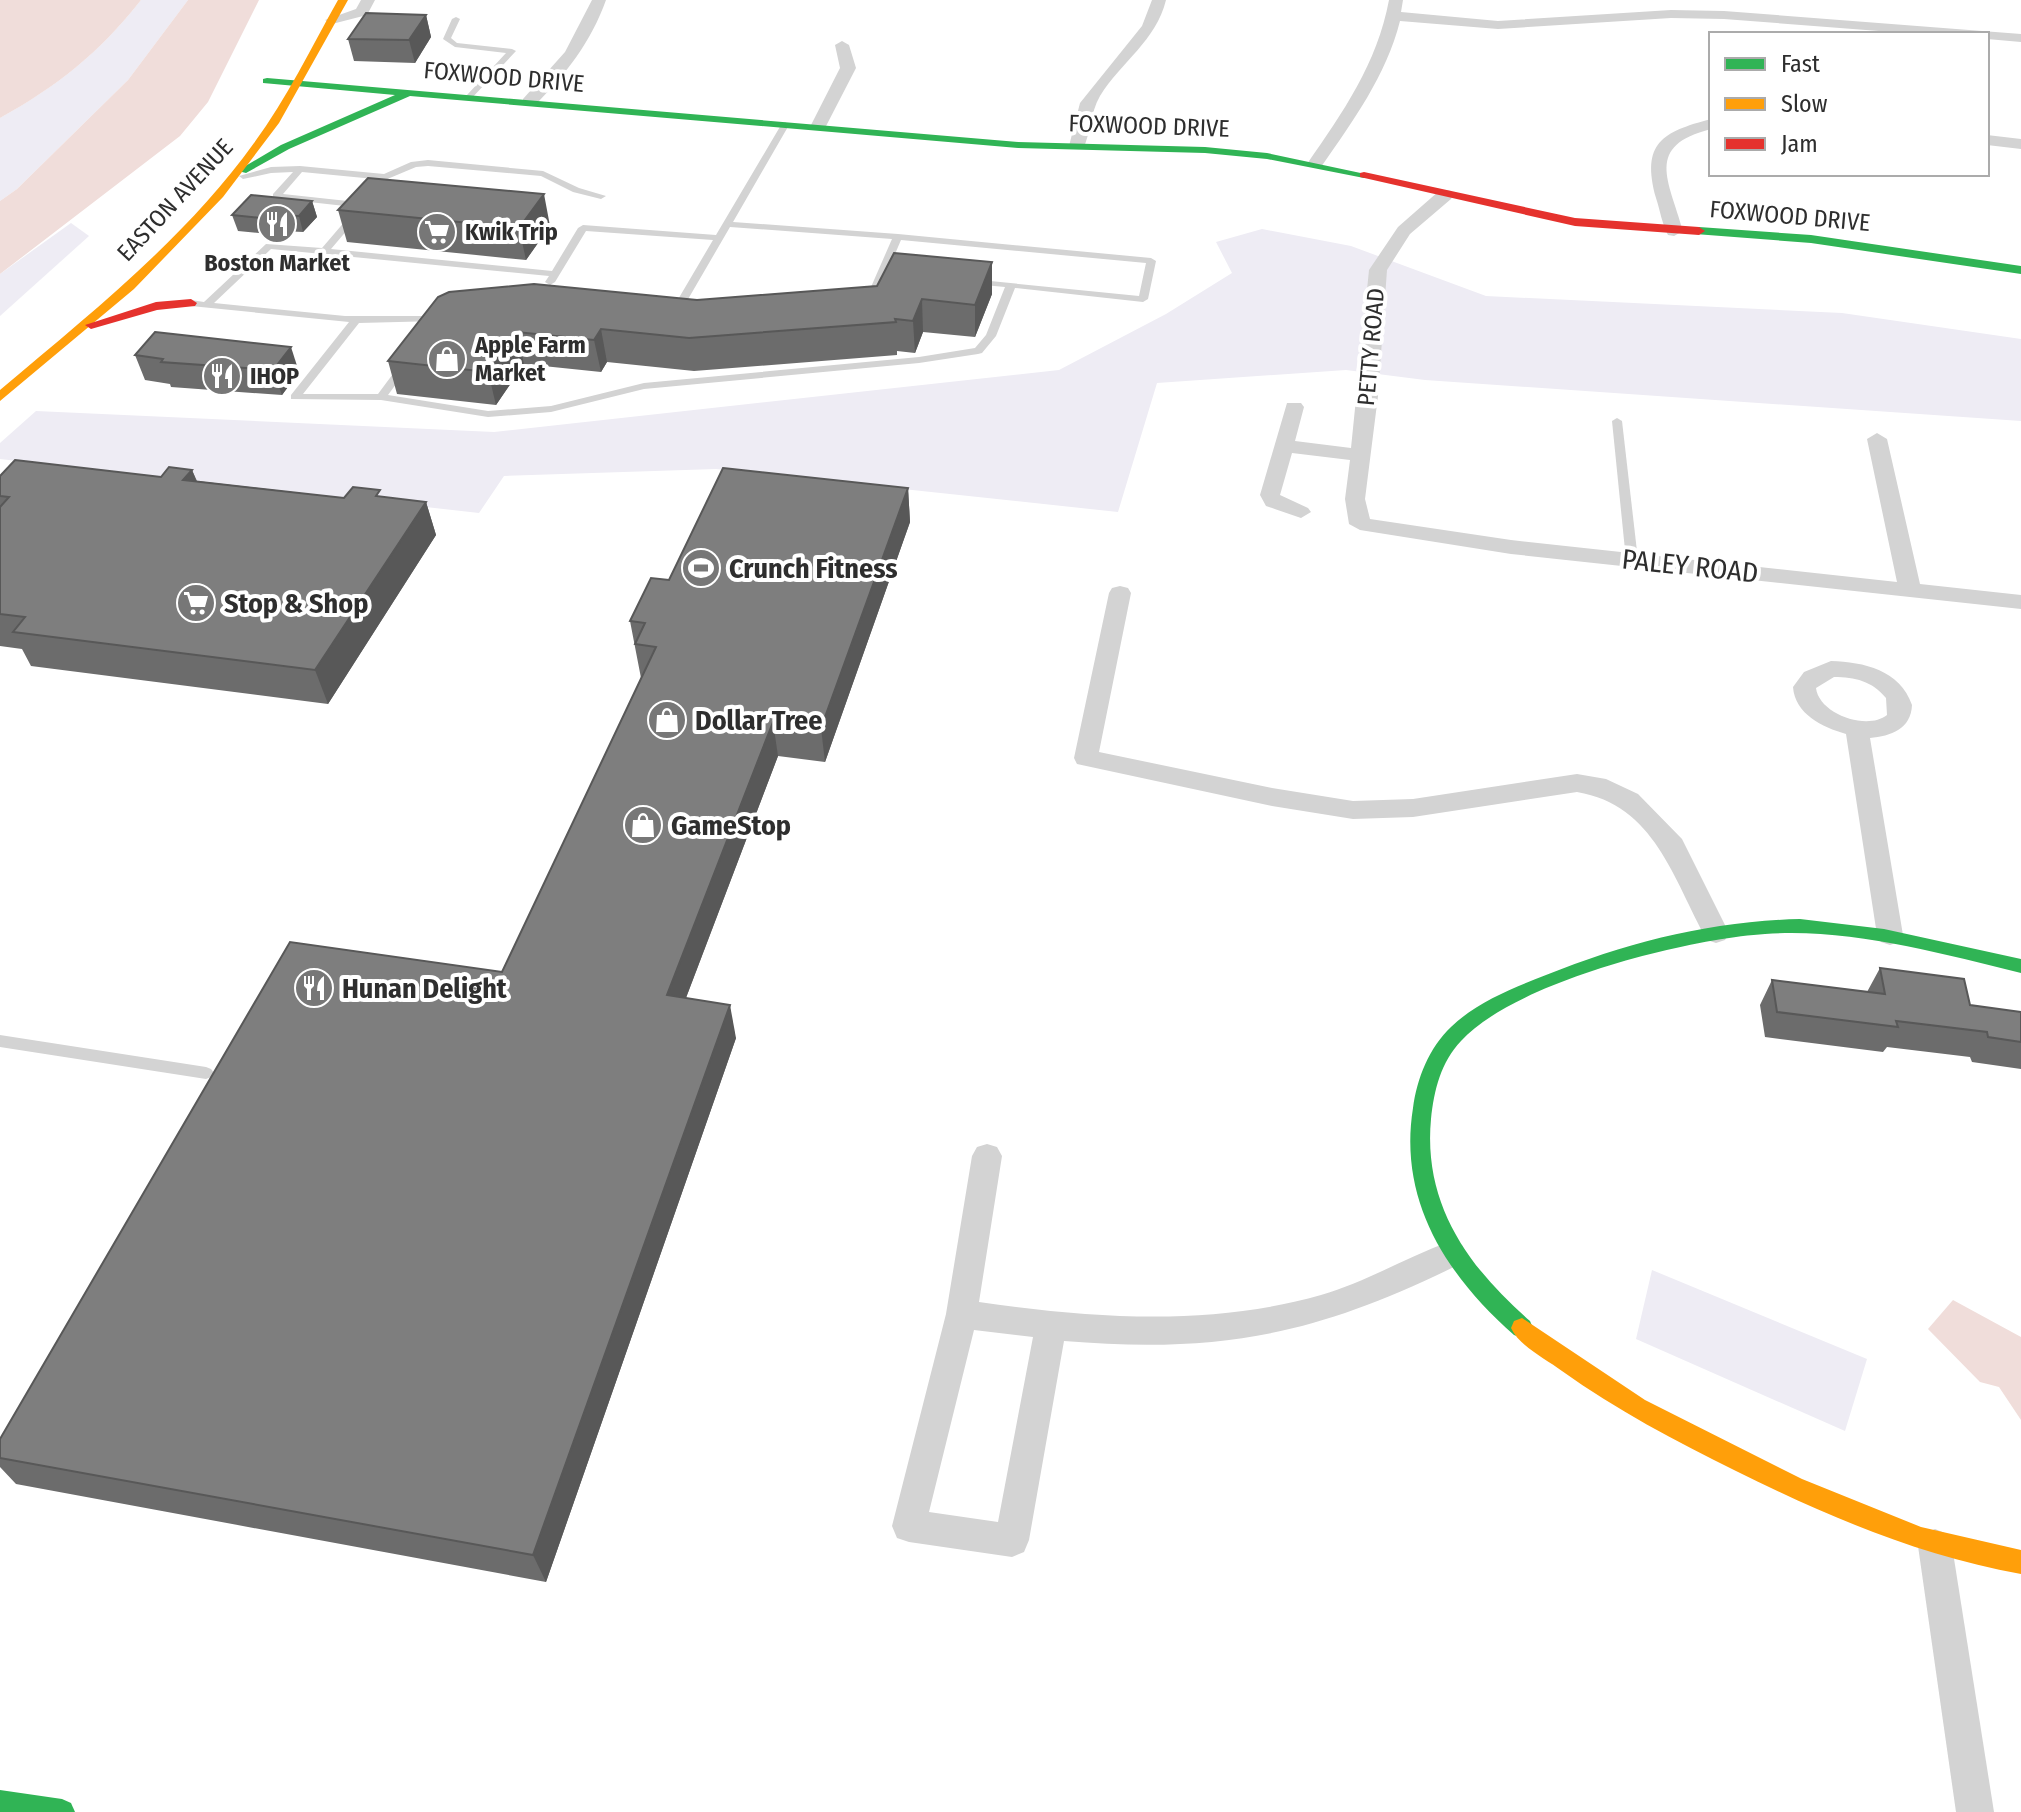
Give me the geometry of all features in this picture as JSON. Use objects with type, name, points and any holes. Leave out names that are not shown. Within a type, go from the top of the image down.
[{"type":"street","name":"EASTON AVENUE","points":[[0,397],[79,330],[162,253],[231,180],[267,132],[343,0]]},
{"type":"street","points":[[332,20],[362,12],[368,0]]},
{"type":"street","points":[[529,102],[554,78],[590,29],[599,0]]},
{"type":"street","points":[[1077,146],[1088,103],[1149,24],[1158,9],[1159,0]]},
{"type":"street","points":[[1315,164],[1360,101],[1386,48],[1395,8],[1498,25],[1671,14],[1724,15],[1950,32]]},
{"type":"street","points":[[1989,35],[2021,38]]},
{"type":"street","points":[[818,127],[848,68],[842,45]]},
{"type":"street","name":"FOXWOOD DRIVE","points":[[279,60],[263,88],[297,83],[1018,145],[1236,153],[1315,164],[1576,222],[1834,241],[2021,270]]},
{"type":"street","points":[[231,180],[260,160],[294,143],[385,107],[409,93]]},
{"type":"street","points":[[1674,231],[1658,165],[1662,145],[1670,136],[1709,125]]},
{"type":"street","points":[[1989,140],[2021,144]]},
{"type":"street","name":"PETTY ROAD","points":[[1360,524],[1355,499],[1378,270],[1404,231],[1445,195]]},
{"type":"street","points":[[162,253],[170,279],[199,304]]},
{"type":"street","points":[[79,330],[146,308],[199,304]]},
{"type":"street","points":[[1294,407],[1270,495],[1273,502],[1281,507],[1301,512]]},
{"type":"street","points":[[1877,439],[1910,590]]},
{"type":"street","points":[[1284,446],[1360,455]]},
{"type":"street","name":"PALEY ROAD","points":[[1360,524],[1511,547],[2021,602]]},
{"type":"street","points":[[1120,593],[1086,758],[1272,797],[1353,810],[1413,808],[1577,783],[1606,788],[1629,800],[1673,845],[1716,933]]},
{"type":"street","points":[[1857,730],[1890,935]]},
{"type":"street","points":[[2021,966],[1890,935],[1772,926],[1667,941],[1601,960],[1490,1007],[1447,1042],[1437,1059],[1421,1112],[1419,1155],[1433,1216],[1451,1254],[1508,1314],[1592,1382],[1627,1404],[1776,1478],[1935,1546],[2021,1562]]},
{"type":"street","points":[[987,1156],[962,1314],[909,1526],[1012,1540],[1051,1327]]},
{"type":"street","points":[[962,1314],[1051,1327],[1123,1330],[1233,1327],[1318,1310],[1376,1290],[1451,1254]]},
{"type":"street","points":[[1935,1546],[1975,1812]]},
{"type":"street","points":[[0,1803],[62,1812]]},
{"type":"lane","points":[[456,19],[447,39],[455,45],[512,51],[470,97]]},
{"type":"lane","points":[[682,322],[671,321],[785,125]]},
{"type":"lane","points":[[231,180],[271,170],[300,169],[385,177],[421,163],[543,174],[576,190],[601,196]]},
{"type":"lane","points":[[300,169],[276,196],[363,205]]},
{"type":"lane","points":[[378,186],[385,177]]},
{"type":"lane","points":[[325,251],[371,196]]},
{"type":"lane","points":[[727,224],[1151,261],[1143,299],[954,279]]},
{"type":"lane","points":[[540,297],[583,228],[719,238]]},
{"type":"lane","points":[[853,311],[867,309],[898,237]]},
{"type":"lane","points":[[199,304],[269,246],[555,274]]},
{"type":"lane","points":[[882,272],[897,274]]},
{"type":"lane","points":[[357,319],[295,397],[381,397],[488,414],[551,409],[644,386],[955,356],[978,351],[991,336],[1011,285]]},
{"type":"lane","points":[[199,304],[357,319],[456,316]]},
{"type":"lane","points":[[433,329],[441,317]]},
{"type":"lane","points":[[381,397],[415,351]]},
{"type":"lane","points":[[1617,421],[1632,560]]},
{"type":"lane","points":[[0,1041],[206,1073]]},
{"type":"shaded area","points":[[0,0],[141,0],[110,36],[77,66],[0,118]]},
{"type":"shaded area","points":[[141,0],[188,0],[128,80],[17,189],[0,201],[0,118],[77,66],[110,36]]},
{"type":"shaded area","points":[[188,0],[259,0],[208,102],[180,136],[0,274],[0,201],[17,189],[128,80]]},
{"type":"shaded area","points":[[71,223],[89,236],[0,316],[0,274]]},
{"type":"shaded area","points":[[1262,229],[1351,246],[1486,296],[1842,313],[2021,339],[2021,421],[1425,380],[1346,370],[1157,383],[1118,512],[716,469],[504,476],[479,513],[0,459],[0,443],[36,411],[494,432],[1059,370],[1166,314],[1232,273],[1216,242]]},
{"type":"shaded area","points":[[1652,1270],[1867,1359],[1845,1431],[1636,1339]]},
{"type":"shaded area","points":[[1953,1300],[2021,1337],[2021,1420],[1999,1387],[1980,1382],[1928,1329]]},
{"type":"building","points":[[366,13],[426,15],[409,40],[348,39]]},
{"type":"building","points":[[368,178],[544,194],[519,228],[338,210]]},
{"type":"building","points":[[251,195],[312,201],[299,216],[276,215],[272,219],[232,215]]},
{"type":"building","points":[[894,253],[992,262],[975,305],[922,299],[913,321],[895,319],[896,322],[689,338],[601,329],[594,340],[517,332],[488,372],[388,361],[438,297],[449,292],[534,284],[697,300],[877,286]]},
{"type":"building","points":[[155,332],[291,347],[273,370],[161,362],[163,359],[135,355]]},
{"type":"building","name":"Stop & Shop","points":[[15,460],[161,477],[169,467],[192,470],[183,480],[344,498],[353,487],[380,490],[376,496],[426,502],[315,670],[13,632],[25,617],[0,614],[0,507],[9,497],[0,496],[0,476]]},
{"type":"building","points":[[723,468],[908,488],[821,728],[773,722],[667,995],[730,1005],[533,1555],[0,1458],[0,1439],[290,942],[502,972],[656,647],[635,644],[645,623],[630,621],[651,578],[669,580]]},
{"type":"building","points":[[1880,968],[1964,979],[1970,1005],[2021,1012],[2021,1042],[1988,1037],[1987,1032],[1896,1021],[1898,1027],[1777,1012],[1772,980],[1885,994]]},
{"type":"traffic: fast","points":[[267,81],[1018,145],[1205,150],[1267,156],[1364,175]]},
{"type":"traffic: fast","points":[[246,170],[285,147],[409,93]]},
{"type":"traffic: fast","points":[[1699,231],[1811,239],[2021,270]]},
{"type":"traffic: fast","points":[[1522,1328],[1480,1288],[1447,1244],[1435,1220],[1421,1166],[1421,1125],[1430,1077],[1439,1055],[1466,1024],[1503,1002],[1604,960],[1668,942],[1734,929],[1800,926],[1856,931],[2021,966]]},
{"type":"traffic: fast","points":[[0,1803],[62,1812]]},
{"type":"traffic: slow","points":[[0,397],[161,257],[219,195],[273,123],[343,0]]},
{"type":"traffic: slow","points":[[1522,1328],[1578,1370],[1638,1407],[1793,1487],[1921,1538],[2021,1562]]},
{"type":"traffic: jam","points":[[1364,175],[1575,222],[1699,231]]},
{"type":"traffic: jam","points":[[91,325],[156,306],[191,303]]},
{"type":"place","name":"Boston Market","points":[[277,224]]},
{"type":"place","name":"Kwik Trip","points":[[437,232]]},
{"type":"place","name":"Apple Farm Market","points":[[447,359]]},
{"type":"place","name":"IHOP","points":[[222,376]]},
{"type":"place","name":"Crunch Fitness","points":[[701,568]]},
{"type":"place","name":"Stop & Shop","points":[[196,603]]},
{"type":"place","name":"Dollar Tree","points":[[667,720]]},
{"type":"place","name":"GameStop","points":[[643,825]]},
{"type":"place","name":"Hunan Delight","points":[[314,988]]}]
